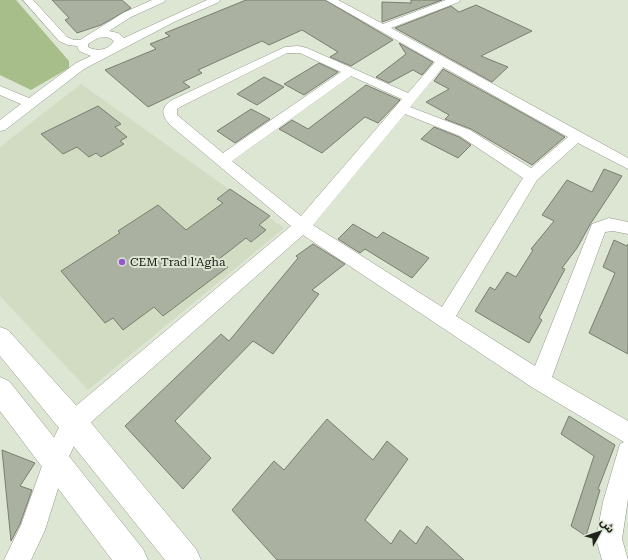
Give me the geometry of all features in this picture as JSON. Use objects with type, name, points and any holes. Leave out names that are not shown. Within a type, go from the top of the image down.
[{"type":"street","points":[[28,0],[63,39],[72,43],[85,42],[103,34],[114,36],[120,40],[113,49],[90,53],[86,52],[85,42]]},
{"type":"street","points":[[80,66],[85,42],[127,15],[160,0]]},
{"type":"street","points":[[0,127],[80,66],[172,19],[215,0]]},
{"type":"street","points":[[331,0],[628,164]]},
{"type":"street","points":[[382,28],[455,0]]},
{"type":"street","points":[[532,176],[465,133],[406,103],[350,71],[298,49],[285,50],[170,108],[170,116],[302,226],[540,381],[628,433]]},
{"type":"street","points":[[18,560],[32,530],[55,460],[73,423],[302,226],[442,61]]},
{"type":"street","points":[[223,160],[350,71]]},
{"type":"street","points":[[0,90],[31,104]]},
{"type":"street","points":[[445,318],[532,176],[577,136]]},
{"type":"street","points":[[540,381],[598,228],[605,224],[613,224],[628,228]]},
{"type":"street","points":[[0,338],[73,423],[185,560]]},
{"type":"street","points":[[0,390],[132,560]]},
{"type":"street","points":[[615,560],[608,539],[615,502],[628,452]]},
{"type":"shaded area","name":"CEM Trad l'Agha","points":[[81,84],[284,228],[88,390],[0,296],[0,147]]},
{"type":"green space","points":[[0,0],[16,0],[69,61],[69,68],[31,90],[0,75]]},
{"type":"building","points":[[52,0],[122,0],[131,8],[101,25],[77,33],[65,20],[69,18]]},
{"type":"building","points":[[246,0],[325,0],[393,40],[351,66],[330,57],[338,52],[302,30],[269,45],[262,41],[198,70],[202,73],[183,82],[190,87],[148,107],[105,70],[156,49],[150,44],[170,36],[165,33]]},
{"type":"building","points":[[411,0],[442,0],[382,22],[382,2],[411,3]]},
{"type":"building","points":[[476,5],[532,31],[481,56],[508,67],[492,82],[395,28],[451,6],[459,12]]},
{"type":"building","points":[[399,43],[433,62],[422,75],[413,70],[389,83],[376,77],[406,54]]},
{"type":"building","points":[[319,63],[338,72],[304,95],[284,84]]},
{"type":"building","points":[[443,69],[565,137],[532,165],[471,129],[445,119],[449,115],[426,102],[449,89],[434,81]]},
{"type":"building","points":[[264,77],[284,87],[257,105],[237,94]]},
{"type":"building","points":[[366,85],[400,100],[378,123],[365,117],[322,153],[279,129],[292,120],[308,129]]},
{"type":"building","points":[[98,106],[121,124],[115,127],[127,137],[120,141],[124,144],[101,157],[96,153],[89,157],[77,147],[63,154],[41,134]]},
{"type":"building","points":[[251,109],[270,119],[235,143],[217,131]]},
{"type":"building","points":[[434,127],[459,137],[471,145],[458,158],[421,139]]},
{"type":"building","points":[[604,169],[622,176],[591,223],[577,248],[562,268],[565,269],[539,318],[542,320],[529,343],[475,311],[490,287],[495,290],[507,272],[516,277],[533,250],[531,249],[554,221],[542,215],[567,180],[592,192]]},
{"type":"building","points":[[230,189],[270,216],[259,225],[266,230],[251,242],[246,238],[219,259],[228,267],[163,316],[154,307],[123,330],[113,318],[105,323],[61,271],[120,233],[118,231],[158,205],[186,230],[223,203],[217,199]]},
{"type":"building","points":[[353,224],[377,238],[383,232],[429,258],[412,278],[365,249],[360,253],[338,239]]},
{"type":"building","points":[[614,240],[627,246],[628,244],[628,354],[589,333],[615,273],[603,267]]},
{"type":"building","points":[[313,244],[345,264],[312,290],[319,294],[273,354],[253,341],[175,421],[211,458],[183,489],[125,426],[221,334],[229,341],[298,258],[296,256]]},
{"type":"building","points":[[569,416],[615,445],[598,489],[600,490],[586,536],[571,526],[594,456],[561,434]]},
{"type":"building","points":[[327,419],[373,460],[387,441],[408,459],[365,520],[391,544],[400,530],[416,544],[427,526],[464,560],[277,560],[232,510],[274,461],[284,470]]},
{"type":"building","points":[[2,450],[35,463],[20,486],[32,490],[20,524],[11,541]]},
{"type":"place","name":"CEM Trad l'Agha","points":[[122,262]]}]
